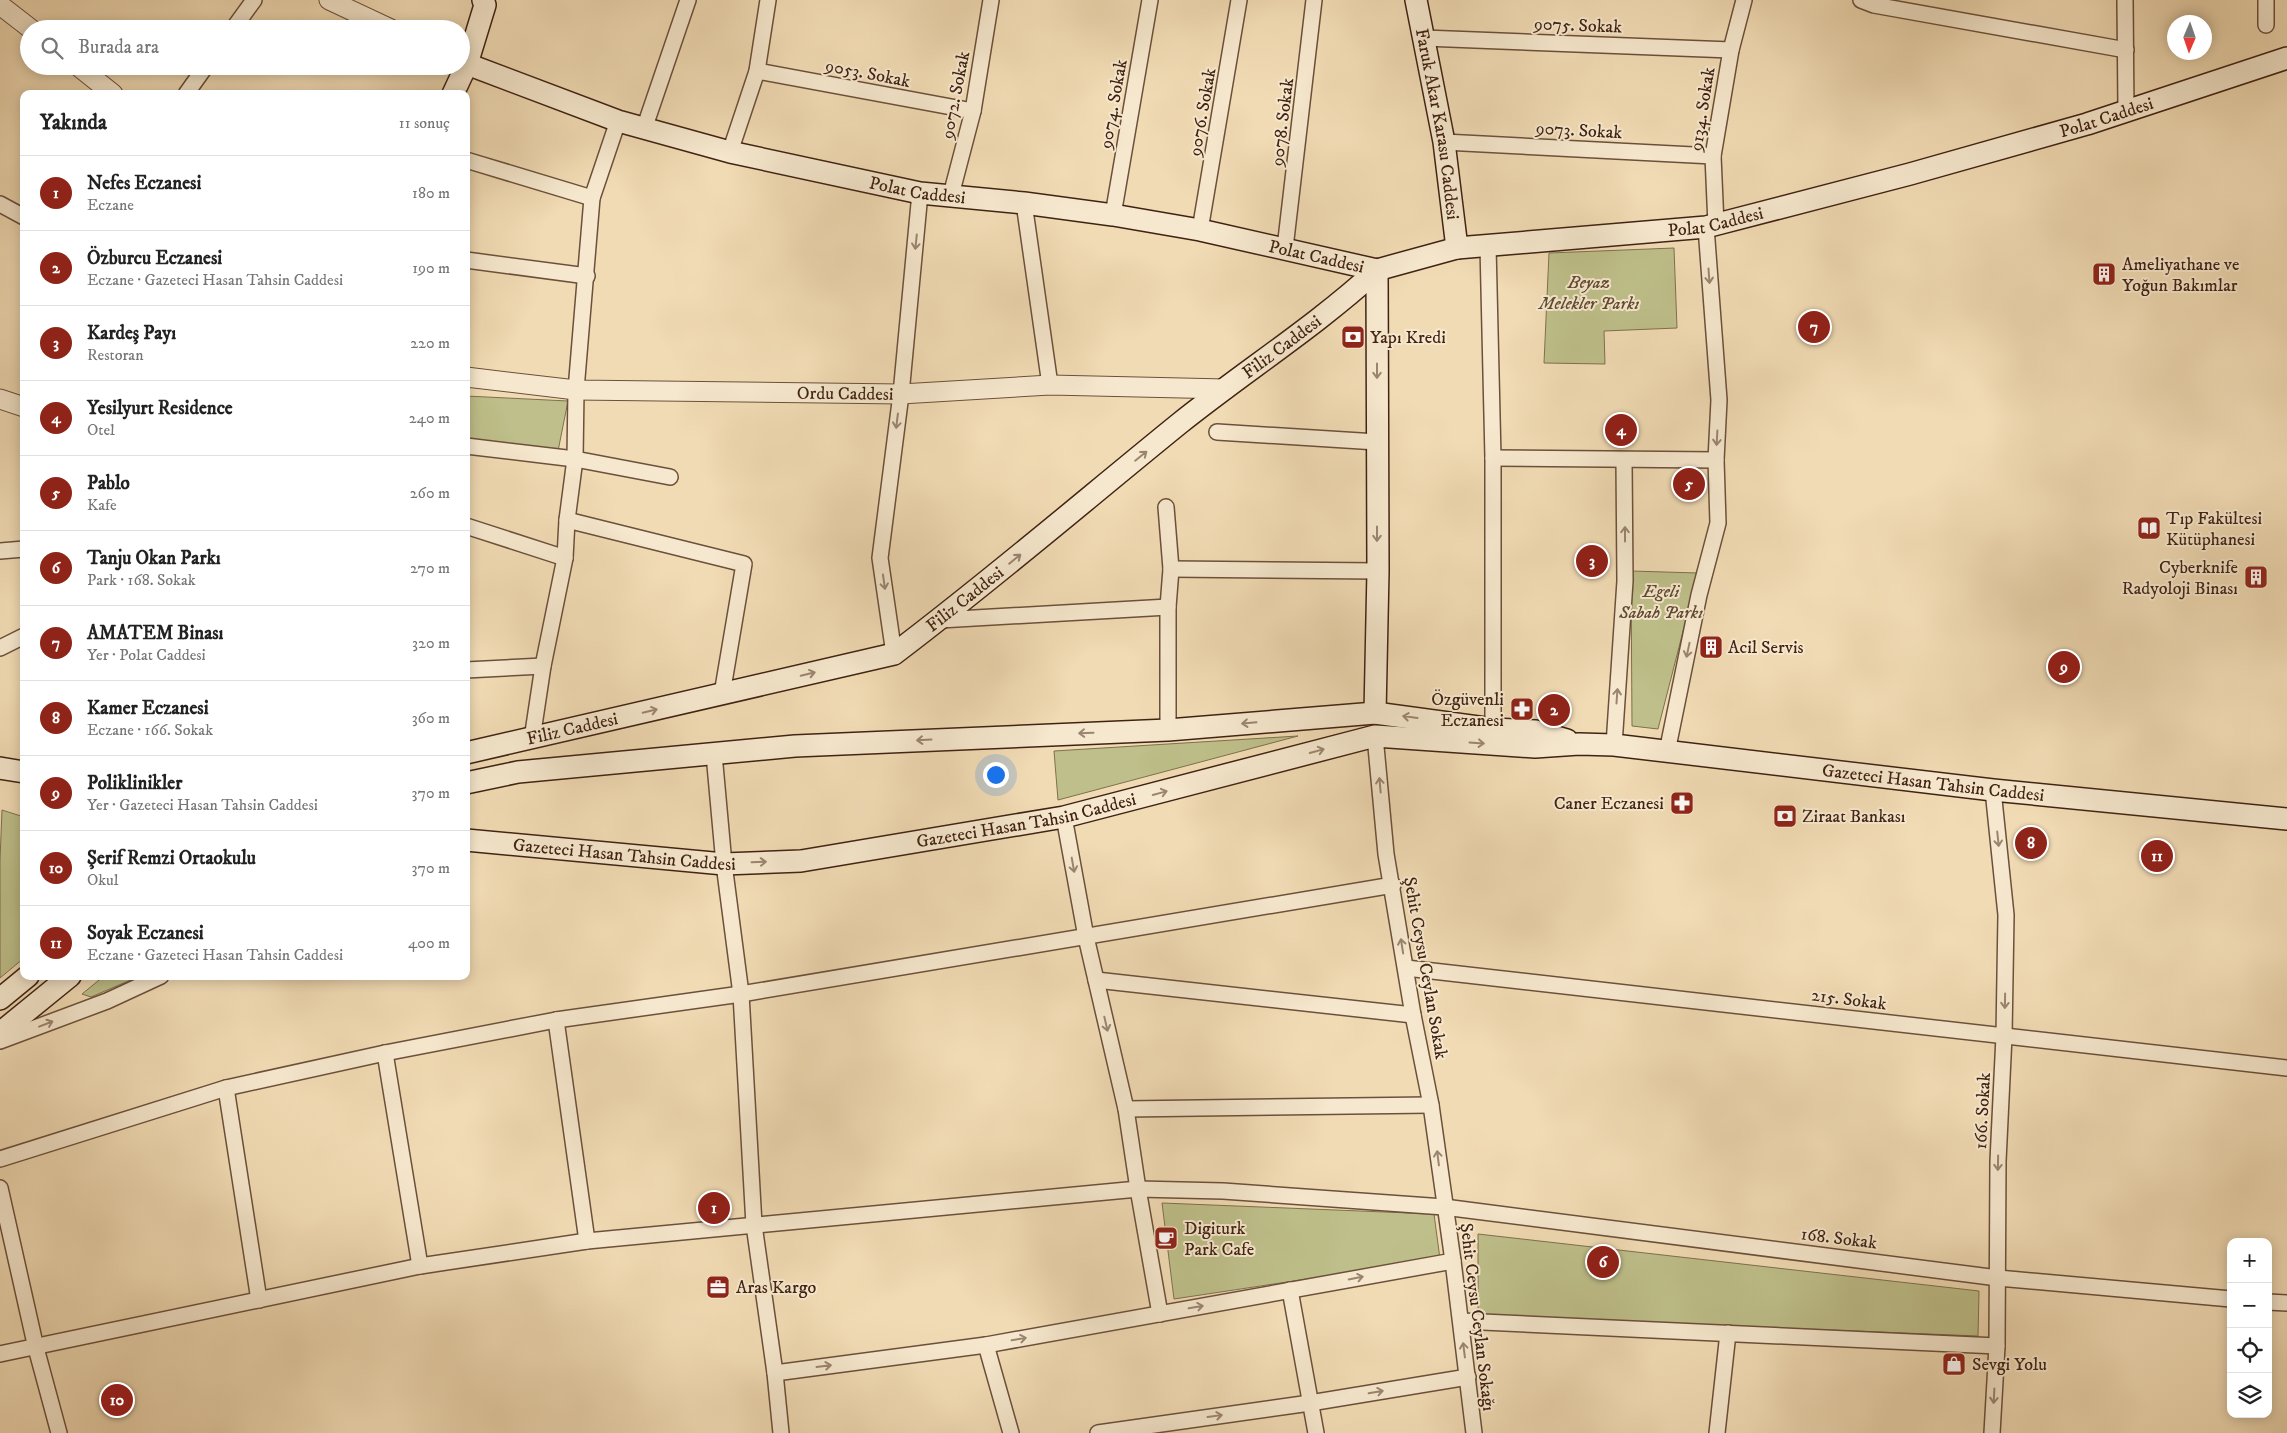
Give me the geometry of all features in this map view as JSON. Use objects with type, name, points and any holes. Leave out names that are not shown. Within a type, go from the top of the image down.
[{"type":"main road","points":[[470,46],[485,5],[483,0]]},
{"type":"main road","name":"Faruk Akar Karasu Caddesi","points":[[1416,0],[1444,142],[1457,248]]},
{"type":"main road","name":"Polat Caddesi","points":[[470,65],[618,121],[730,152],[920,193],[1024,203],[1200,230],[1377,270],[1457,248],[1711,226],[1919,172],[2126,112],[2287,58]]},
{"type":"main road","points":[[454,90],[460,75]]},
{"type":"main road","points":[[1327,259],[1344,269],[1354,280],[1347,297]]},
{"type":"main road","points":[[1375,713],[1378,570],[1377,270]]},
{"type":"main road","name":"Filiz Caddesi","points":[[470,753],[894,654],[940,620],[1179,424],[1347,297],[1377,270]]},
{"type":"main road","name":"Gazeteci Hasan Tahsin Caddesi","points":[[470,782],[518,772],[795,746],[1168,730],[1375,713],[1492,728],[1536,731],[1579,744]]},
{"type":"main road","name":"Gazeteci Hasan Tahsin Caddesi","points":[[470,840],[724,864],[801,861],[1064,818],[1376,736],[1535,746],[1614,745],[1993,790],[2287,819]]},
{"type":"main road","points":[[0,758],[20,760]]},
{"type":"main road","points":[[0,768],[20,771]]},
{"type":"main road","points":[[0,999],[23,980]]},
{"type":"main road","points":[[0,1033],[65,980]]},
{"type":"street","points":[[240,20],[254,0]]},
{"type":"street","points":[[329,0],[372,20]]},
{"type":"street","points":[[644,129],[688,0]]},
{"type":"street","points":[[730,152],[757,71],[768,0]]},
{"type":"street","name":"9072. Sokak","points":[[951,196],[973,112],[990,0]]},
{"type":"street","name":"9074. Sokak","points":[[1112,215],[1150,0]]},
{"type":"street","name":"9076. Sokak","points":[[1200,230],[1240,0]]},
{"type":"street","name":"9078. Sokak","points":[[1285,248],[1314,0]]},
{"type":"street","name":"9134. Sokak","points":[[1667,752],[1699,595],[1718,523],[1716,460],[1719,400],[1711,226],[1713,156],[1731,50],[1744,0]]},
{"type":"street","points":[[1861,0],[1874,5],[2126,50]]},
{"type":"street","points":[[2125,0],[2126,112]]},
{"type":"street","points":[[2266,0],[2266,25]]},
{"type":"street","points":[[0,4],[20,20]]},
{"type":"street","name":"9075. Sokak","points":[[1424,38],[1731,50]]},
{"type":"street","name":"9053. Sokak","points":[[757,71],[973,112]]},
{"type":"street","points":[[89,75],[108,90]]},
{"type":"street","points":[[189,90],[200,75]]},
{"type":"street","points":[[532,739],[543,666],[565,558],[567,520],[575,459],[576,390],[592,198],[618,121]]},
{"type":"street","name":"9073. Sokak","points":[[1444,142],[1713,156]]},
{"type":"street","points":[[470,161],[592,198]]},
{"type":"street","points":[[894,654],[880,558],[900,394],[920,193]]},
{"type":"street","points":[[1024,203],[1050,385]]},
{"type":"street","points":[[0,204],[20,215]]},
{"type":"street","points":[[1488,246],[1493,458],[1492,728]]},
{"type":"street","points":[[470,261],[587,276]]},
{"type":"street","name":"Ordu Caddesi","points":[[470,377],[576,390],[900,394],[1050,385],[1226,389]]},
{"type":"street","points":[[0,399],[20,406]]},
{"type":"street","points":[[1217,432],[1377,442]]},
{"type":"street","points":[[470,446],[575,459],[670,477]]},
{"type":"street","points":[[1493,458],[1624,461],[1716,460]]},
{"type":"street","points":[[1614,745],[1625,581],[1624,461]]},
{"type":"street","points":[[1166,507],[1171,568],[1168,607],[1168,730]]},
{"type":"street","points":[[567,520],[744,564],[722,694]]},
{"type":"street","points":[[470,527],[565,558]]},
{"type":"street","points":[[0,551],[20,550]]},
{"type":"street","points":[[1171,568],[1378,570]]},
{"type":"street","points":[[940,620],[1168,607]]},
{"type":"street","points":[[0,648],[20,638]]},
{"type":"street","points":[[470,670],[543,666]]},
{"type":"street","name":"Şehit Ceysu Ceylan Sokak","points":[[1376,736],[1386,854],[1413,1015],[1431,1105],[1444,1206]]},
{"type":"street","points":[[714,754],[724,864],[741,994],[754,1225],[775,1372],[781,1433]]},
{"type":"street","name":"166. Sokak","points":[[1992,1433],[1997,1346],[1998,1161],[2004,1036],[2006,915],[1993,790]]},
{"type":"street","points":[[1064,818],[1086,937],[1126,1109],[1160,1314]]},
{"type":"street","points":[[0,1159],[226,1088],[385,1053],[556,1020],[741,994],[1392,885]]},
{"type":"street","name":"215. Sokak","points":[[1406,968],[2287,1068]]},
{"type":"street","points":[[0,1041],[107,1001],[152,980]]},
{"type":"street","points":[[1096,980],[1413,1015]]},
{"type":"street","points":[[556,1020],[587,1241]]},
{"type":"street","points":[[385,1053],[420,1266]]},
{"type":"street","points":[[226,1088],[259,1300]]},
{"type":"street","points":[[1126,1109],[1431,1105]]},
{"type":"street","points":[[0,1188],[36,1348],[59,1433]]},
{"type":"street","name":"168. Sokak","points":[[0,1354],[36,1348],[420,1266],[587,1241],[1138,1189],[1223,1191],[1444,1206],[1998,1278],[2227,1299]]},
{"type":"street","name":"Şehit Ceysu Ceylan Sokağı","points":[[1444,1206],[1454,1261],[1474,1433]]},
{"type":"street","points":[[775,1372],[986,1345],[1454,1261]]},
{"type":"street","points":[[1290,1290],[1316,1433]]},
{"type":"street","points":[[2272,1302],[2287,1304]]},
{"type":"street","points":[[1461,1322],[1997,1346]]},
{"type":"street","points":[[1717,1433],[1728,1333]]},
{"type":"street","points":[[986,1345],[1011,1433]]},
{"type":"street","points":[[1098,1433],[1310,1403],[1468,1377]]},
{"type":"green space","name":"Beyaz Melekler Parkı","points":[[1674,248],[1677,328],[1604,331],[1605,364],[1544,363],[1549,253]]},
{"type":"green space","points":[[470,396],[568,401],[558,451],[470,440]]},
{"type":"green space","name":"Egeli Sabah Parkı","points":[[1631,571],[1698,573],[1658,729],[1632,726]]},
{"type":"green space","points":[[1298,736],[1058,800],[1054,751]]},
{"type":"green space","points":[[2,810],[20,816],[20,961],[0,978]]},
{"type":"green space","points":[[99,980],[131,980],[91,997],[82,994]]},
{"type":"green space","points":[[1162,1203],[1434,1214],[1440,1259],[1174,1299]]},
{"type":"green space","points":[[1478,1234],[1979,1291],[1978,1336],[1478,1316]]},
{"type":"place","name":"Ameliyathane ve Yoğun Bakımlar","points":[[2104,274]]},
{"type":"place","name":"AMATEM Binası","points":[[1814,327]]},
{"type":"place","name":"Yapı Kredi","points":[[1353,337]]},
{"type":"place","name":"Yesilyurt Residence","points":[[1621,430]]},
{"type":"place","name":"Pablo","points":[[1689,484]]},
{"type":"place","name":"Tıp Fakültesi Kütüphanesi","points":[[2149,528]]},
{"type":"place","name":"Kardeş Payı","points":[[1592,561]]},
{"type":"place","name":"Cyberknife Radyoloji Binası","points":[[2256,577]]},
{"type":"place","name":"Acil Servis","points":[[1711,647]]},
{"type":"place","name":"Poliklinikler","points":[[2064,667]]},
{"type":"place","name":"Özgüvenli Eczanesi","points":[[1522,709]]},
{"type":"place","name":"Özburcu Eczanesi","points":[[1554,710]]},
{"type":"place","name":"Caner Eczanesi","points":[[1682,803]]},
{"type":"place","name":"Ziraat Bankası","points":[[1785,816]]},
{"type":"place","name":"Kamer Eczanesi","points":[[2031,843]]},
{"type":"place","name":"Soyak Eczanesi","points":[[2157,856]]},
{"type":"place","name":"Nefes Eczanesi","points":[[714,1208]]},
{"type":"place","name":"Digiturk Park Cafe","points":[[1166,1238]]},
{"type":"place","name":"Tanju Okan Parkı","points":[[1603,1262]]},
{"type":"place","name":"Aras Kargo","points":[[718,1287]]},
{"type":"place","name":"Sevgi Yolu","points":[[1954,1364]]},
{"type":"place","name":"Şerif Remzi Ortaokulu","points":[[117,1400]]}]
